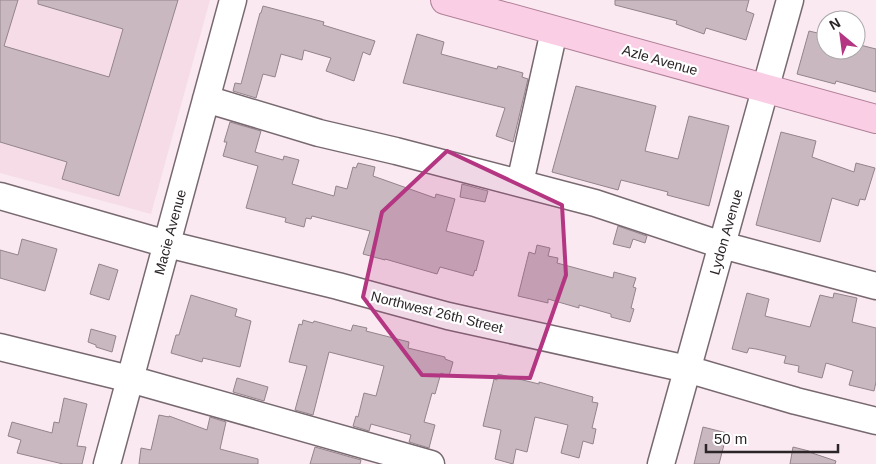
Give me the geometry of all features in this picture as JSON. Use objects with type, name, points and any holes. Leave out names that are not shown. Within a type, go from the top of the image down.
[{"type":"main road","name":"Azle Avenue","points":[[445,0],[876,119]]},
{"type":"street","name":"Macie Avenue","points":[[107,464],[233,0]]},
{"type":"street","name":"Lydon Avenue","points":[[661,464],[790,0]]},
{"type":"street","points":[[520,183],[554,30]]},
{"type":"street","points":[[206,99],[319,133],[595,203],[722,245],[876,286]]},
{"type":"street","name":"Northwest 26th Street","points":[[0,196],[167,244],[338,286],[448,316],[687,370],[796,401],[876,421]]},
{"type":"street","points":[[0,347],[130,379],[431,464]]},
{"type":"highlighted area","points":[[447,151],[562,205],[566,275],[530,378],[422,375],[363,297],[382,212]]},
{"type":"shaded area","points":[[0,0],[210,0],[151,214],[0,173]]},
{"type":"building","points":[[0,0],[18,0],[4,46],[109,77],[123,29],[38,4],[38,0],[178,0],[119,196],[62,179],[67,162],[0,142]]},
{"type":"building","points":[[615,0],[749,0],[746,11],[754,14],[746,40],[706,28],[704,34],[676,24],[677,21],[615,5]]},
{"type":"building","points":[[263,6],[324,22],[323,25],[375,41],[370,55],[363,52],[354,81],[326,71],[331,58],[304,50],[302,60],[281,54],[275,77],[263,74],[256,98],[233,91],[235,83],[241,84]]},
{"type":"building","points":[[809,31],[816,33],[816,60],[866,60],[866,46],[876,49],[876,92],[836,81],[835,84],[797,74]]},
{"type":"building","points":[[417,34],[444,42],[441,54],[497,69],[498,66],[523,73],[522,77],[528,79],[513,142],[496,136],[505,108],[403,83]]},
{"type":"building","points":[[576,86],[656,106],[645,151],[678,159],[689,116],[729,126],[709,206],[667,195],[668,192],[621,180],[618,190],[552,172]]},
{"type":"building","points":[[230,122],[261,131],[255,152],[283,160],[284,156],[299,160],[292,184],[334,196],[336,186],[347,189],[353,167],[356,168],[358,163],[375,167],[373,176],[435,198],[436,194],[455,199],[446,231],[484,241],[473,276],[440,267],[437,274],[363,254],[370,231],[312,216],[311,219],[306,218],[304,227],[285,222],[286,218],[246,208],[258,166],[223,156],[227,142],[224,142]]},
{"type":"building","points":[[781,132],[816,141],[812,157],[854,172],[856,163],[875,168],[865,200],[860,199],[858,206],[832,198],[820,242],[756,225]]},
{"type":"building","points":[[462,184],[488,191],[485,202],[460,197]]},
{"type":"building","points":[[618,226],[647,236],[645,243],[633,239],[630,248],[613,244]]},
{"type":"building","points":[[22,239],[57,249],[45,291],[0,278],[0,250],[18,255]]},
{"type":"building","points":[[537,245],[550,248],[548,256],[558,258],[557,263],[613,278],[614,272],[636,278],[633,287],[636,288],[631,308],[634,309],[630,322],[611,317],[611,314],[579,305],[579,308],[548,299],[548,303],[518,296],[529,252],[535,254]]},
{"type":"building","points":[[99,264],[118,270],[109,300],[90,294]]},
{"type":"building","points":[[747,293],[769,299],[765,316],[810,327],[820,295],[833,298],[834,293],[857,298],[852,322],[876,328],[876,382],[874,391],[849,385],[853,371],[826,363],[822,378],[798,372],[799,366],[784,363],[786,356],[749,348],[747,353],[732,349]]},
{"type":"building","points":[[191,295],[237,309],[235,316],[251,321],[240,367],[203,358],[202,362],[171,353],[176,335],[179,335]]},
{"type":"building","points":[[303,320],[351,331],[353,325],[367,328],[366,331],[409,342],[408,348],[445,357],[445,359],[453,362],[449,376],[441,373],[435,394],[432,393],[424,422],[435,425],[429,448],[409,442],[411,435],[371,424],[369,431],[353,426],[356,416],[358,417],[364,393],[376,396],[384,366],[329,352],[313,415],[295,410],[307,366],[289,362],[299,324],[302,325]]},
{"type":"building","points":[[91,329],[116,336],[112,352],[96,347],[96,345],[88,342]]},
{"type":"building","points":[[498,374],[539,384],[539,382],[593,397],[592,402],[598,403],[592,428],[596,429],[593,444],[583,441],[579,458],[561,453],[568,425],[535,417],[527,452],[516,449],[513,464],[495,459],[501,430],[483,426],[494,379],[497,380]]},
{"type":"building","points":[[237,378],[268,387],[264,401],[233,392]]},
{"type":"building","points":[[64,398],[87,404],[77,446],[86,447],[82,464],[63,464],[17,453],[21,440],[8,436],[12,422],[52,433],[54,422],[59,423]]},
{"type":"building","points":[[159,415],[169,416],[207,430],[210,417],[226,422],[220,449],[258,459],[258,464],[139,464],[141,448],[151,450]]},
{"type":"building","points":[[703,427],[727,433],[719,464],[694,464]]},
{"type":"building","points":[[315,447],[361,460],[360,464],[310,464]]},
{"type":"building","points":[[793,447],[836,461],[835,464],[790,464]]}]
